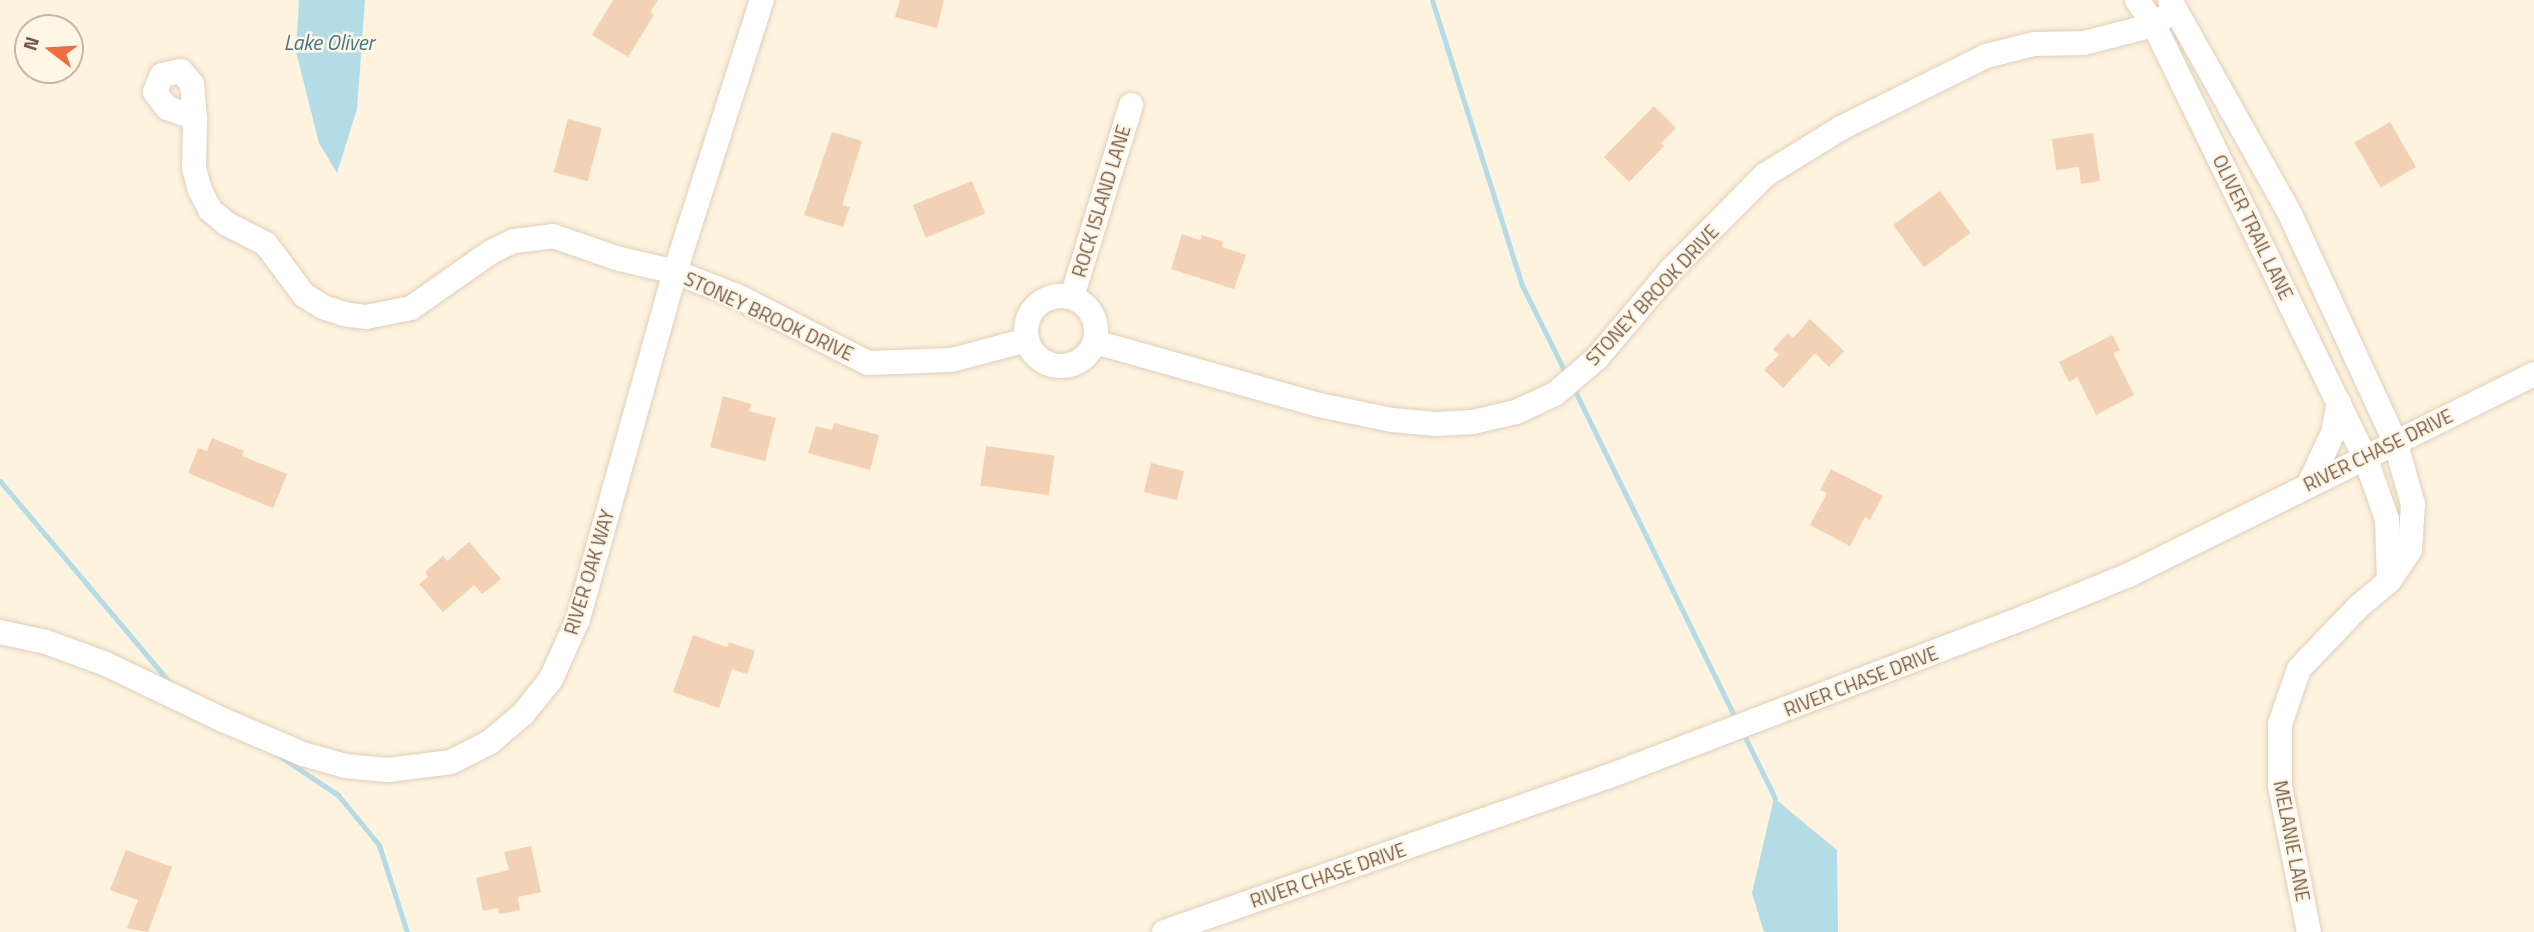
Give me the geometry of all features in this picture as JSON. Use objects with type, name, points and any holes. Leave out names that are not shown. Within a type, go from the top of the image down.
[{"type":"street","name":"RIVER OAK WAY","points":[[0,632],[46,642],[106,664],[223,720],[303,754],[345,766],[410,768],[452,762],[490,742],[530,705],[551,679],[578,619],[675,272],[762,0]]},
{"type":"street","name":"OLIVER TRAIL LANE","points":[[2137,0],[2154,25],[2365,457]]},
{"type":"street","name":"STONEY BROOK DRIVE","points":[[1095,342],[1319,405],[1393,420],[1436,424],[1474,422],[1516,412],[1555,394],[1597,358],[1672,269],[1765,176],[1841,128],[1986,56],[2034,44],[2084,43],[2154,25],[2173,5]]},
{"type":"street","name":"OLIVER TRAIL LANE","points":[[2173,5],[2289,212],[2396,441]]},
{"type":"street","name":"ROCK ISLAND LANE","points":[[1072,297],[1131,105]]},
{"type":"street","name":"STONEY BROOK DRIVE","points":[[195,118],[194,168],[200,190],[210,210],[227,224],[266,244],[304,295],[323,307],[344,314],[366,317],[411,308],[491,252],[514,241],[553,236],[616,258],[675,272],[737,296],[868,363],[952,360],[1027,340]]},
{"type":"street","points":[[1051,297],[1072,297],[1090,310],[1095,320],[1095,342],[1082,360],[1060,367],[1039,359],[1027,340],[1026,329],[1033,309],[1051,297]]},
{"type":"street","name":"RIVER CHASE DRIVE","points":[[1164,932],[1608,777],[2129,575],[2534,374]]},
{"type":"street","points":[[2308,485],[2333,433],[2339,403]]},
{"type":"street","name":"MELANIE LANE","points":[[2309,932],[2280,786],[2280,724],[2299,669],[2359,606],[2389,581],[2410,550],[2413,504],[2396,441]]},
{"type":"street","points":[[2365,457],[2387,519],[2389,581]]},
{"type":"water","name":"Lake Oliver","points":[[299,0],[365,0],[357,109],[337,173],[319,143],[296,51]]},
{"type":"water","points":[[1774,798],[1837,850],[1838,932],[1764,932],[1752,893]]},
{"type":"building","points":[[613,0],[658,0],[650,12],[654,15],[628,57],[592,35]]},
{"type":"building","points":[[900,0],[944,0],[937,28],[895,17]]},
{"type":"building","points":[[1654,106],[1676,128],[1661,143],[1664,146],[1629,182],[1604,157]]},
{"type":"building","points":[[568,119],[602,128],[588,181],[554,172]]},
{"type":"building","points":[[2390,122],[2416,167],[2380,188],[2354,142]]},
{"type":"building","points":[[832,132],[862,141],[842,205],[850,207],[843,227],[804,215]]},
{"type":"building","points":[[2093,133],[2100,181],[2081,184],[2079,167],[2056,170],[2052,139]]},
{"type":"building","points":[[972,181],[985,213],[926,237],[913,205]]},
{"type":"building","points":[[1940,191],[1971,233],[1924,267],[1893,225]]},
{"type":"building","points":[[1182,234],[1200,240],[1202,235],[1223,242],[1222,247],[1246,255],[1234,289],[1171,269]]},
{"type":"building","points":[[1810,319],[1844,351],[1829,367],[1815,353],[1783,388],[1764,370],[1779,355],[1773,349],[1788,333],[1793,338]]},
{"type":"building","points":[[2112,335],[2120,350],[2113,353],[2134,395],[2096,415],[2077,377],[2069,382],[2059,362]]},
{"type":"building","points":[[723,396],[751,404],[749,411],[776,418],[765,461],[710,447]]},
{"type":"building","points":[[834,423],[879,435],[870,470],[808,453],[816,426],[832,430]]},
{"type":"building","points":[[212,438],[244,451],[242,456],[287,474],[273,508],[188,473],[198,448],[207,451]]},
{"type":"building","points":[[986,446],[1054,456],[1049,495],[980,486]]},
{"type":"building","points":[[1151,463],[1184,471],[1177,500],[1144,492]]},
{"type":"building","points":[[1831,469],[1883,496],[1870,520],[1865,517],[1850,546],[1810,525],[1827,493],[1820,490]]},
{"type":"building","points":[[469,542],[501,579],[482,594],[474,585],[443,612],[419,584],[428,577],[425,572],[443,556],[447,561]]},
{"type":"building","points":[[693,635],[727,647],[729,642],[755,651],[747,674],[732,669],[719,708],[673,692]]},
{"type":"building","points":[[531,846],[541,892],[518,897],[520,910],[499,914],[498,908],[483,911],[476,878],[509,870],[504,852]]},
{"type":"building","points":[[126,850],[172,867],[148,932],[127,928],[138,900],[110,890]]},
{"type":"waterway","points":[[1432,0],[1522,285],[1566,374]]},
{"type":"waterway","points":[[1574,389],[1736,719]]},
{"type":"waterway","points":[[0,481],[171,684]]},
{"type":"waterway","points":[[1742,731],[1775,798]]},
{"type":"waterway","points":[[278,755],[338,795],[379,845],[407,932]]}]
